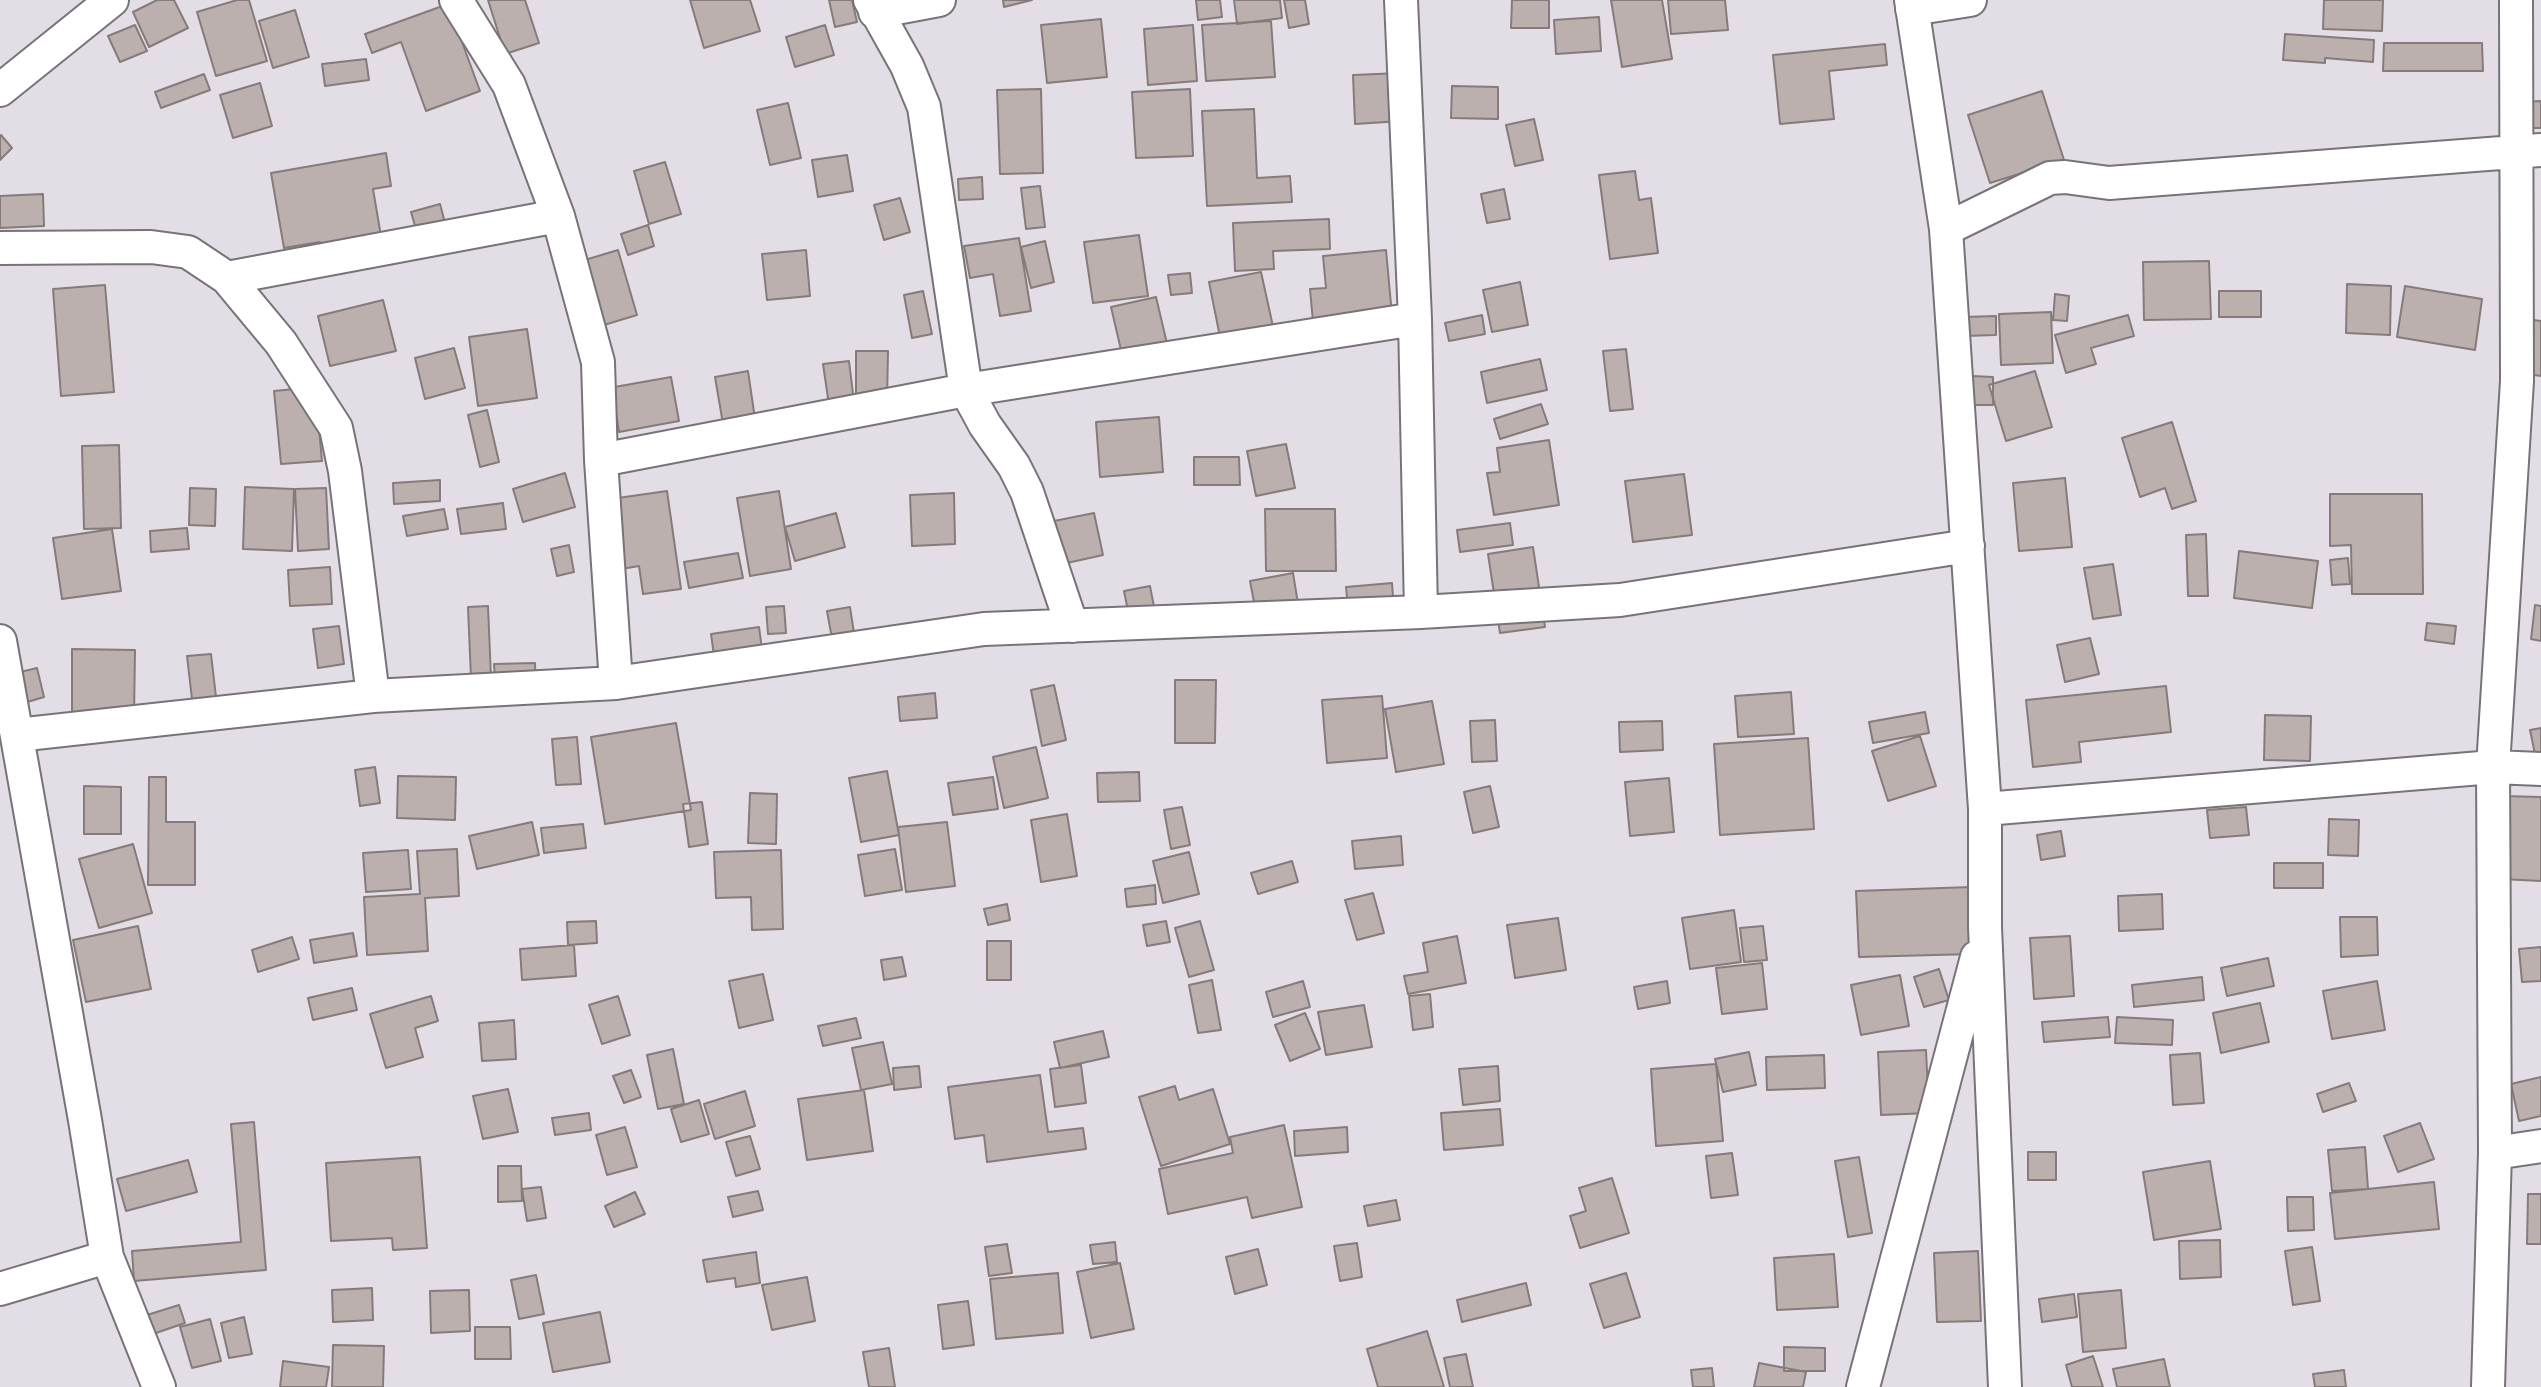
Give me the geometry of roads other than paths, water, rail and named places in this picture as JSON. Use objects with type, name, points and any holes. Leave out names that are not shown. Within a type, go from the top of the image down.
[{"type":"street","points":[[0,90],[112,0]]},
{"type":"street","points":[[456,0],[509,85],[558,216],[598,362],[601,460],[616,683]]},
{"type":"street","points":[[939,0],[872,6],[907,66],[924,107],[966,390],[1027,492],[1072,626]]},
{"type":"street","points":[[1401,0],[1415,319],[1421,612]]},
{"type":"street","points":[[1970,0],[1912,4],[1946,229],[1968,546],[1985,809],[1985,927],[2005,1387]]},
{"type":"street","points":[[2488,1387],[2495,1153],[2493,767],[2529,151],[2516,0]]},
{"type":"street","points":[[1946,229],[2050,178],[2109,183],[2529,151]]},
{"type":"street","points":[[227,278],[558,216]]},
{"type":"street","points":[[0,248],[151,247],[188,252],[227,278],[281,343],[336,428],[345,471],[373,696]]},
{"type":"street","points":[[601,460],[966,390],[1415,319]]},
{"type":"street","points":[[17,735],[373,696],[616,683],[984,629],[1421,612],[1620,600],[1968,546]]},
{"type":"street","points":[[0,641],[107,1257],[159,1387]]},
{"type":"street","points":[[1985,809],[2493,767],[2541,769]]},
{"type":"street","points":[[1863,1387],[1985,927]]},
{"type":"street","points":[[2495,1153],[2541,1146]]},
{"type":"street","points":[[0,1289],[107,1257]]}]
